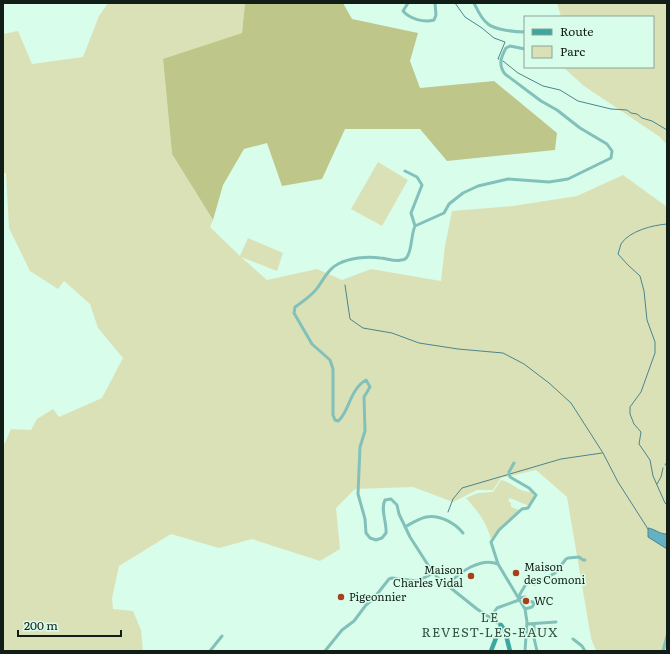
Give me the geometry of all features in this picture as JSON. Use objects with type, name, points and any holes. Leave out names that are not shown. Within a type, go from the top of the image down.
[{"type":"street","points":[[408,3],[403,11],[405,13],[422,22],[427,22],[434,20],[436,15],[435,3]]},
{"type":"street","points":[[474,3],[480,16],[488,25],[512,32],[524,32]]},
{"type":"street","points":[[510,651],[502,625],[490,618],[437,577],[405,527],[397,505],[391,499],[385,500],[382,506],[386,533],[382,538],[376,540],[370,538],[366,533],[365,519],[358,494],[360,447],[365,431],[364,397],[370,387],[366,380],[359,384],[341,419],[338,421],[336,420],[333,415],[333,369],[330,360],[312,344],[294,311],[295,307],[308,298],[318,288],[332,268],[338,264],[347,260],[369,258],[400,261],[405,259],[409,255],[412,232],[415,226],[444,213],[449,204],[478,186],[508,179],[549,182],[568,179],[611,158],[612,151],[607,144],[580,128],[557,110],[541,101],[505,74],[501,69],[500,62],[506,48],[510,46],[524,49]]},
{"type":"street","points":[[405,171],[417,177],[422,185],[411,213],[415,226]]},
{"type":"street","points":[[514,463],[509,472],[510,476],[536,494],[528,508],[522,509],[499,530],[491,542],[498,564],[519,599],[522,601],[525,609],[527,624],[525,651]]},
{"type":"street","points":[[405,527],[419,519],[430,516],[452,523],[463,533]]},
{"type":"street","points":[[519,599],[526,584],[535,584],[555,573],[566,559],[576,557],[585,560]]},
{"type":"street","points":[[448,585],[460,573],[469,568],[489,562],[498,564]]},
{"type":"street","points":[[325,651],[342,630],[354,621],[389,579],[392,578],[417,581],[434,573]]},
{"type":"street","points":[[490,618],[497,608],[525,597],[528,601],[533,602],[534,604],[532,607],[525,609]]},
{"type":"street","points":[[527,624],[556,622]]},
{"type":"street","points":[[534,624],[534,638],[537,651]]},
{"type":"street","points":[[491,651],[502,625]]},
{"type":"street","points":[[210,651],[222,636]]},
{"type":"street","points":[[663,651],[667,636]]},
{"type":"street","points":[[574,639],[585,651]]},
{"type":"green space","points":[[108,3],[245,3],[242,33],[163,60],[172,154],[213,220],[210,227],[240,256],[248,238],[283,253],[277,271],[241,257],[267,280],[317,269],[342,280],[371,269],[441,281],[445,246],[452,211],[513,206],[577,196],[623,175],[667,207],[667,534],[648,528],[648,537],[667,549],[667,651],[596,651],[591,638],[567,497],[536,470],[501,478],[493,490],[477,490],[453,502],[413,487],[355,489],[336,508],[340,549],[320,561],[252,539],[219,548],[171,534],[119,566],[112,598],[113,609],[133,611],[141,630],[143,651],[3,651],[3,447],[11,429],[31,430],[37,419],[53,409],[59,417],[102,398],[123,358],[98,328],[90,304],[64,281],[58,289],[30,271],[9,228],[6,173],[3,173],[3,34],[18,31],[32,64],[83,57],[99,16]]},
{"type":"green space","points":[[245,3],[343,3],[352,19],[418,33],[410,61],[420,88],[494,81],[557,133],[555,150],[447,161],[420,129],[345,129],[322,179],[282,186],[267,143],[244,149],[223,185],[213,220],[172,154],[163,59],[242,33]]},
{"type":"green space","points":[[557,3],[667,3],[667,145],[660,137],[584,86],[564,68],[654,68],[654,16],[561,16]]},
{"type":"green space","points":[[378,162],[408,180],[382,226],[351,209]]},
{"type":"green space","points":[[501,480],[526,492],[531,492],[534,495],[529,506],[510,498],[508,501],[511,503],[511,507],[519,510],[491,539],[487,527],[481,517],[466,498],[478,493],[493,492]]},
{"type":"water","points":[[648,528],[667,534],[667,549],[648,537]]},
{"type":"waterway","points":[[455,3],[465,17],[494,38],[505,42],[499,59]]},
{"type":"waterway","points":[[503,61],[518,73],[543,86],[560,90],[578,101],[611,109],[627,110],[642,118],[652,121],[667,130]]},
{"type":"waterway","points":[[667,224],[648,227],[635,232],[621,244],[618,254],[640,276],[644,291],[647,320],[655,342],[655,353],[641,392],[630,407],[630,414],[634,424],[641,432],[639,444],[650,460],[653,476],[667,505]]},
{"type":"waterway","points":[[345,285],[350,319],[363,328],[392,333],[419,343],[458,349],[503,353],[524,364],[549,383],[571,403],[603,453],[618,482],[648,529]]},
{"type":"waterway","points":[[448,512],[453,499],[462,488],[561,459],[602,453]]},
{"type":"waterway","points":[[657,484],[661,477],[663,468]]},
{"type":"place","name":"Maison des Comoni","points":[[516,573]]},
{"type":"place","name":"Maison Charles Vidal","points":[[471,576]]},
{"type":"place","name":"Pigeonnier","points":[[341,597]]},
{"type":"place","name":"WC","points":[[526,601]]},
{"type":"district","name":"LE REVEST-LES-EAUX","points":[[490,624]]}]
